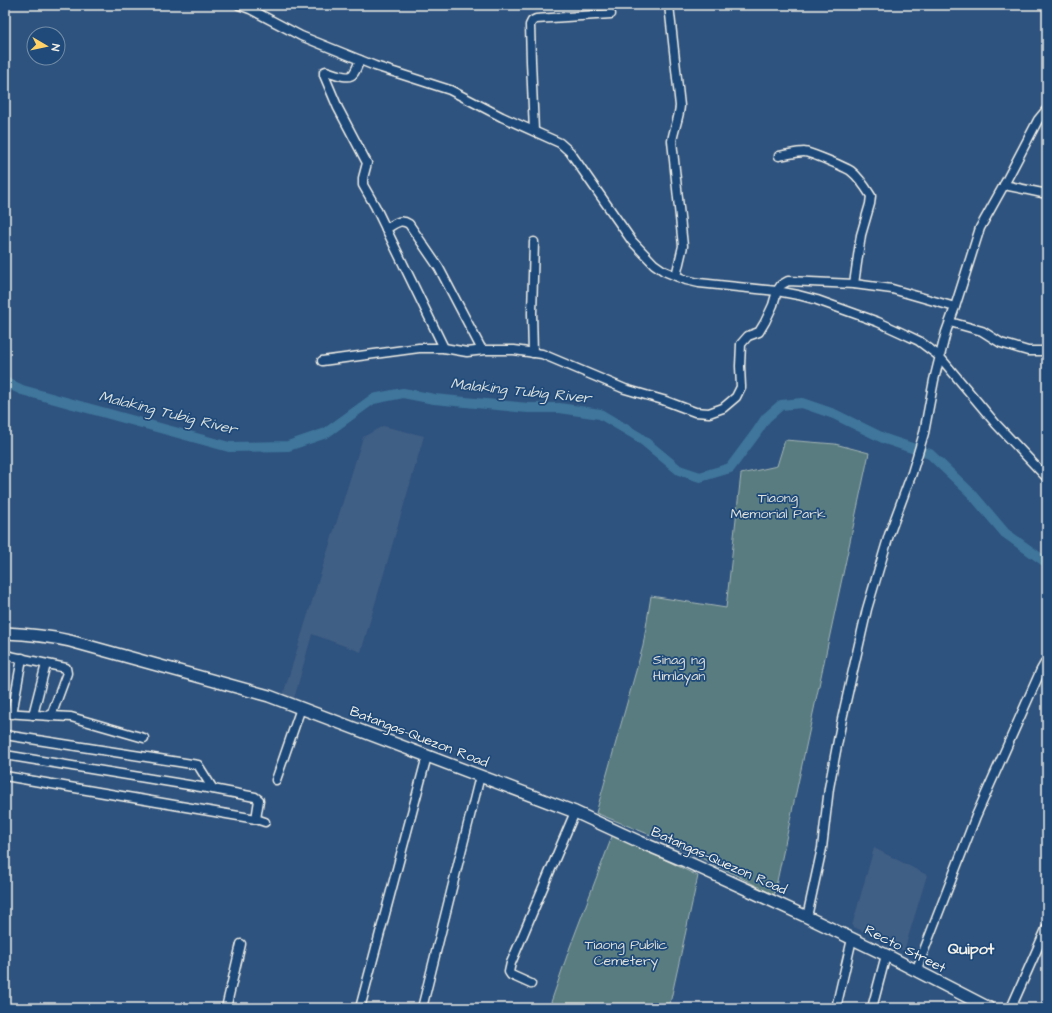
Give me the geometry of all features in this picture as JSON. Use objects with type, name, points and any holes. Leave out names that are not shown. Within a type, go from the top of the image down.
[{"type":"main road","name":"Batangas-Quezon Road","points":[[5,633],[44,636],[70,641],[269,696],[575,812],[640,842],[685,860],[807,917]]},
{"type":"main road","name":"Recto Street","points":[[807,917],[886,955],[989,1008]]},
{"type":"street","points":[[239,5],[250,9],[301,36],[360,60],[450,90],[502,117],[560,143],[570,152],[632,241],[654,264],[664,271],[686,280],[699,283],[777,291],[817,300],[878,322],[919,341],[939,356],[996,424],[1047,478]]},
{"type":"street","points":[[669,5],[680,106],[672,141],[683,246],[676,276]]},
{"type":"street","points":[[534,131],[530,25],[532,21],[536,19],[611,14]]},
{"type":"street","points":[[360,60],[353,75],[350,77],[326,72],[324,72],[324,75],[338,108],[368,163],[363,178],[363,185],[375,206],[444,348]]},
{"type":"street","points":[[807,917],[822,848],[829,788],[842,719],[867,609],[889,535],[912,473],[924,433],[939,356],[980,228],[1038,120],[1047,108]]},
{"type":"street","points":[[779,156],[804,152],[810,153],[843,167],[851,171],[865,186],[871,196],[861,235],[854,284]]},
{"type":"street","points":[[1004,185],[1047,194]]},
{"type":"street","points":[[386,229],[400,221],[405,221],[409,224],[439,268],[482,350]]},
{"type":"street","points":[[533,353],[532,313],[534,242]]},
{"type":"street","points":[[322,361],[419,348],[444,348],[467,352],[482,350],[514,350],[542,354],[625,389],[663,400],[695,412],[709,413],[723,408],[736,397],[741,387],[741,344],[748,336],[759,332],[766,322],[777,291],[781,285],[788,281],[854,284],[892,289],[955,307]]},
{"type":"street","points":[[950,322],[982,331],[1001,343],[1028,351],[1047,353]]},
{"type":"street","points":[[5,655],[66,668],[67,673],[51,716]]},
{"type":"street","points":[[22,658],[9,713],[71,717],[144,738]]},
{"type":"street","points":[[916,971],[976,816],[1041,670],[1047,662]]},
{"type":"street","points":[[33,715],[46,664]]},
{"type":"street","points":[[276,780],[301,708]]},
{"type":"street","points":[[5,735],[198,765],[213,789]]},
{"type":"street","points":[[5,755],[256,797],[259,800],[256,819]]},
{"type":"street","points":[[360,1008],[427,756]]},
{"type":"street","points":[[5,776],[256,819],[265,822]]},
{"type":"street","points":[[422,1008],[480,776]]},
{"type":"street","points":[[531,984],[511,975],[511,963],[575,812]]},
{"type":"street","points":[[1011,1008],[1047,927]]},
{"type":"street","points":[[836,1008],[852,939]]},
{"type":"street","points":[[226,1008],[242,944]]},
{"type":"street","points":[[872,1008],[886,955]]},
{"type":"shaded area","points":[[383,426],[424,436],[361,652],[312,634],[294,699],[283,695],[363,437]]},
{"type":"shaded area","points":[[874,848],[927,875],[904,951],[852,926]]},
{"type":"green space","points":[[785,440],[835,444],[869,453],[774,895],[668,842],[596,813],[643,646],[651,596],[726,608],[741,474],[777,466]]},
{"type":"green space","name":"Tiaong Public Cemetery","points":[[613,834],[698,876],[669,1008],[549,1008],[570,947]]},
{"type":"waterway","name":"Malaking Tubig River","points":[[5,382],[22,390],[229,447],[288,446],[326,433],[373,399],[403,393],[434,399],[528,408],[559,408],[600,414],[639,437],[679,470],[700,477],[730,468],[766,418],[781,405],[802,403],[834,414],[885,439],[930,454],[972,494],[1005,533],[1047,563]]},
{"type":"district","name":"Quipot","points":[[971,949]]},
{"type":"park label","name":"Tiaong Memorial Park","points":[[778,506]]},
{"type":"park label","name":"Sinag ng Himlayan","points":[[679,668]]}]
